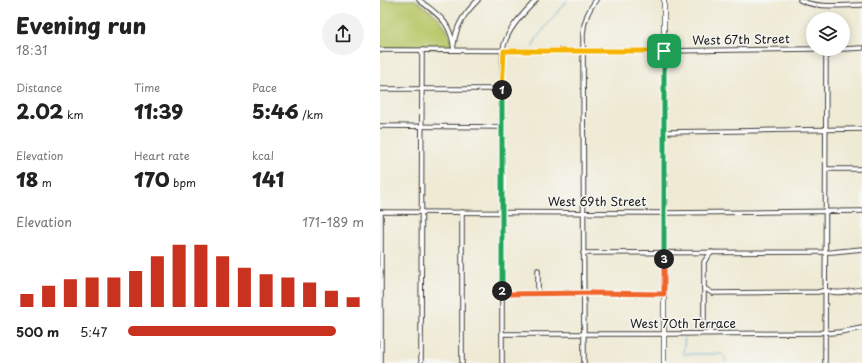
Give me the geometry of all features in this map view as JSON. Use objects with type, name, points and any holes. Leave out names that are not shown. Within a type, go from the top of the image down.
[{"type":"main road","points":[[664,0],[664,363]]},
{"type":"street","points":[[419,0],[425,2],[444,22],[450,31],[454,50]]},
{"type":"street","points":[[454,50],[456,31],[463,17],[478,0]]},
{"type":"street","points":[[502,363],[502,89],[504,51],[506,41],[513,27],[536,0]]},
{"type":"street","points":[[584,363],[583,26],[590,8],[596,0]]},
{"type":"street","points":[[800,0],[818,5],[862,5]]},
{"type":"street","points":[[450,31],[456,31]]},
{"type":"street","points":[[850,49],[862,48]]},
{"type":"street","name":"West 67th Street","points":[[380,50],[664,51],[806,49]]},
{"type":"street","points":[[421,363],[422,50]]},
{"type":"street","points":[[825,363],[826,56]]},
{"type":"street","points":[[380,89],[502,89]]},
{"type":"street","points":[[380,126],[502,127]]},
{"type":"street","points":[[664,132],[862,129]]},
{"type":"street","points":[[826,169],[862,169]]},
{"type":"street","name":"West 69th Street","points":[[381,212],[664,213],[862,211]]},
{"type":"street","points":[[381,212],[381,363]]},
{"type":"street","points":[[462,212],[462,363]]},
{"type":"street","points":[[583,253],[826,252],[862,249]]},
{"type":"street","points":[[704,262],[712,252]]},
{"type":"street","points":[[696,253],[701,256],[704,262],[704,323],[703,328],[697,334]]},
{"type":"street","points":[[538,270],[538,294]]},
{"type":"street","points":[[704,288],[712,293]]},
{"type":"street","points":[[704,299],[712,293],[818,292],[826,290],[829,292],[836,292],[862,289]]},
{"type":"street","points":[[502,294],[664,294]]},
{"type":"street","points":[[704,323],[706,328],[711,333]]},
{"type":"street","name":"West 70th Terrace","points":[[502,334],[820,333],[825,331],[830,333],[862,328]]},
{"type":"green space","points":[[380,0],[416,0],[438,17],[445,26],[451,38],[451,47],[449,49],[380,48]]},
{"type":"waterway","points":[[532,47],[537,38],[567,0]]},
{"type":"waterway","points":[[685,337],[683,354],[722,354],[725,357],[726,363]]},
{"type":"route","points":[[504,51],[664,51],[664,294],[502,294],[502,89],[504,51]]}]
